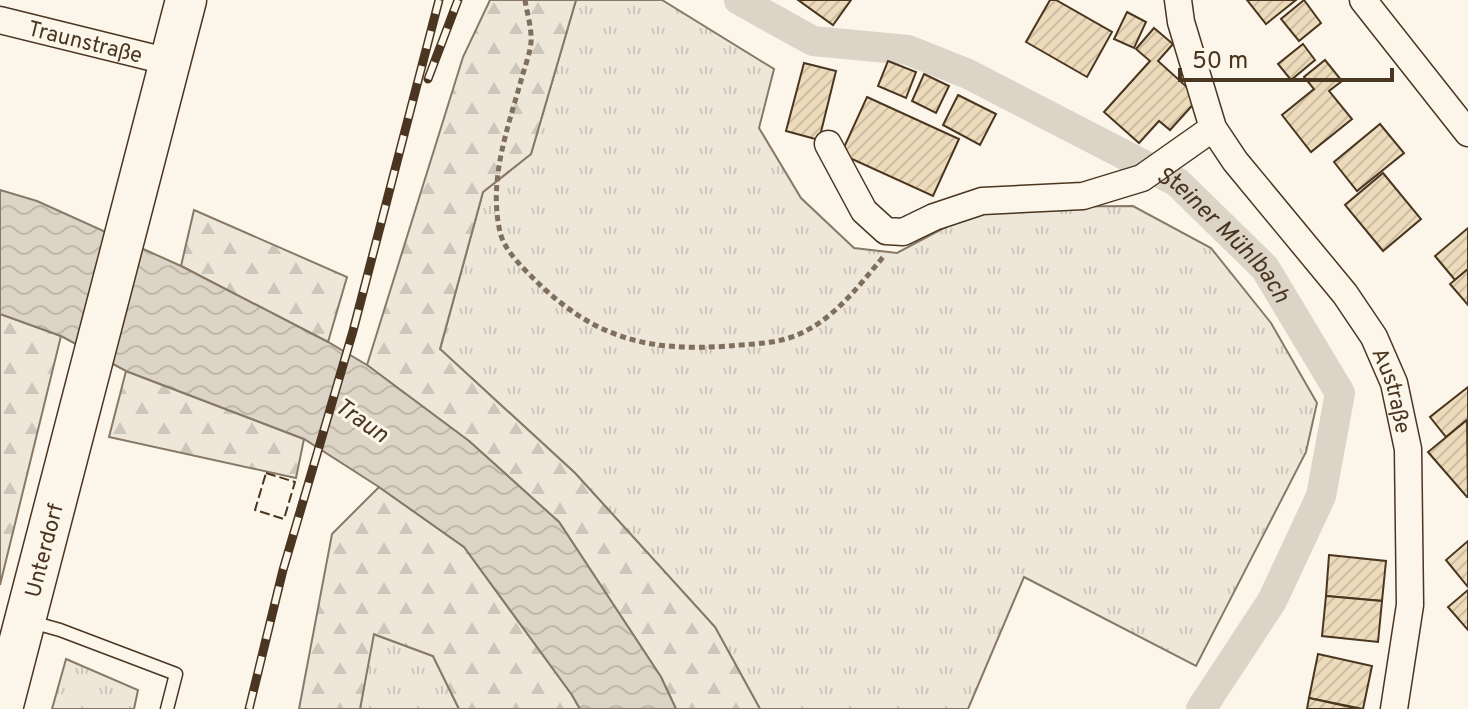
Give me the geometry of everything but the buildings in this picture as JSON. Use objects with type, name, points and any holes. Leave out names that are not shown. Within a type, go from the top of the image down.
[{"type":"main road","name":"Unterdorf","points":[[2,709],[186,0]]},
{"type":"street","name":"Austraße","points":[[1178,0],[1181,22],[1213,128],[1235,161],[1345,294],[1374,337],[1394,383],[1408,449],[1410,605],[1394,709]]},
{"type":"street","points":[[1363,0],[1468,133]]},
{"type":"street","name":"Traunstraße","points":[[0,20],[170,62]]},
{"type":"street","points":[[828,144],[864,211],[886,231],[903,232],[934,217],[982,201],[1083,196],[1142,178],[1213,128]]},
{"type":"lane","points":[[25,620],[176,674],[167,709]]},
{"type":"path","points":[[525,0],[531,40],[498,166],[494,197],[501,236],[519,264],[561,305],[600,330],[656,345],[713,347],[789,338],[818,325],[840,307],[903,232]]},
{"type":"green space","points":[[490,0],[576,0],[531,154],[483,192],[440,349],[575,473],[715,627],[760,709],[676,709],[661,677],[559,522],[469,441],[367,365],[463,57]]},
{"type":"green space","points":[[576,0],[662,0],[774,69],[759,128],[801,198],[854,248],[897,253],[957,221],[1012,207],[1133,206],[1211,248],[1271,323],[1317,403],[1306,452],[1196,666],[1024,577],[968,709],[760,709],[715,627],[575,473],[440,349],[483,192],[531,154]]},
{"type":"green space","points":[[194,210],[347,277],[328,342],[181,266]]},
{"type":"green space","points":[[0,314],[61,336],[0,585]]},
{"type":"green space","points":[[126,371],[304,439],[296,478],[109,437]]},
{"type":"green space","points":[[379,487],[464,547],[580,709],[459,709],[433,656],[374,634],[360,709],[299,709],[332,534]]},
{"type":"green space","points":[[373,634],[433,656],[459,709],[360,709]]},
{"type":"green space","points":[[66,659],[138,690],[134,709],[52,709]]},
{"type":"water","name":"Traun","points":[[0,190],[37,201],[181,266],[328,342],[367,365],[469,441],[559,522],[661,677],[676,709],[580,709],[464,547],[379,487],[304,439],[126,371],[61,336],[0,314]]},
{"type":"waterway","name":"Steiner Mühlbach","points":[[739,0],[813,41],[908,50],[968,74],[1177,182],[1265,268],[1340,393],[1321,496],[1272,601],[1201,709]]},
{"type":"railway","points":[[249,709],[283,570],[353,331],[439,0]]},
{"type":"railway","points":[[428,79],[458,0]]},
{"type":"fence","points":[[266,473],[295,482],[284,519],[255,510],[266,473]]}]
